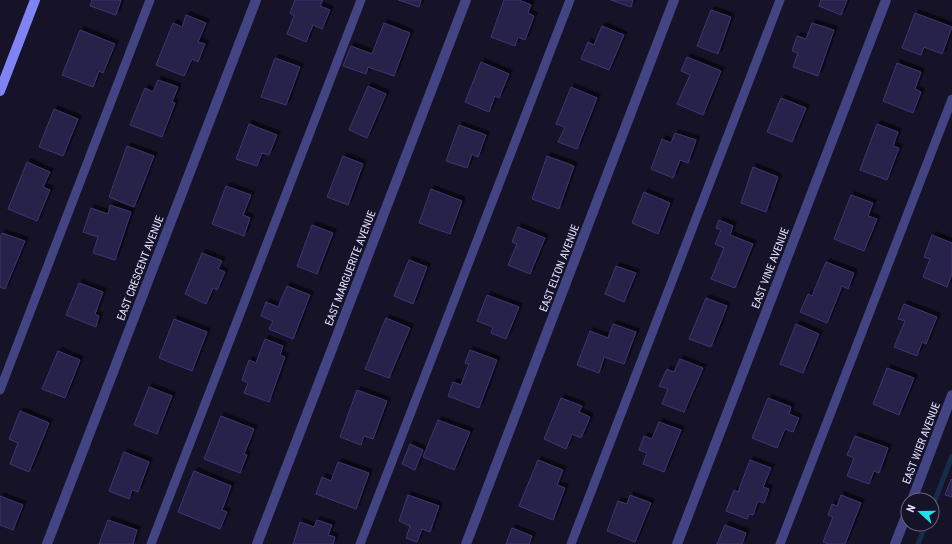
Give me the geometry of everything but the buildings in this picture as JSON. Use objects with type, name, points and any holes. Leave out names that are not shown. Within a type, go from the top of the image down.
[{"type":"main road","points":[[0,91],[35,0]]},
{"type":"street","name":"EAST CRESCENT AVENUE","points":[[47,544],[256,0]]},
{"type":"street","name":"EAST MARGUERITE AVENUE","points":[[257,544],[466,0]]},
{"type":"street","name":"EAST ELTON AVENUE","points":[[466,544],[674,0]]},
{"type":"street","name":"EAST VINE AVENUE","points":[[677,544],[886,0]]},
{"type":"street","name":"EAST WIER AVENUE","points":[[915,492],[952,394]]},
{"type":"street","points":[[896,544],[900,532]]},
{"type":"lane","points":[[0,390],[150,0]]},
{"type":"lane","points":[[150,544],[360,0]]},
{"type":"lane","points":[[360,544],[570,0]]},
{"type":"lane","points":[[572,544],[780,0]]},
{"type":"lane","points":[[780,544],[952,99]]},
{"type":"waterway","points":[[938,492],[952,456]]},
{"type":"waterway","points":[[918,544],[923,532]]}]
